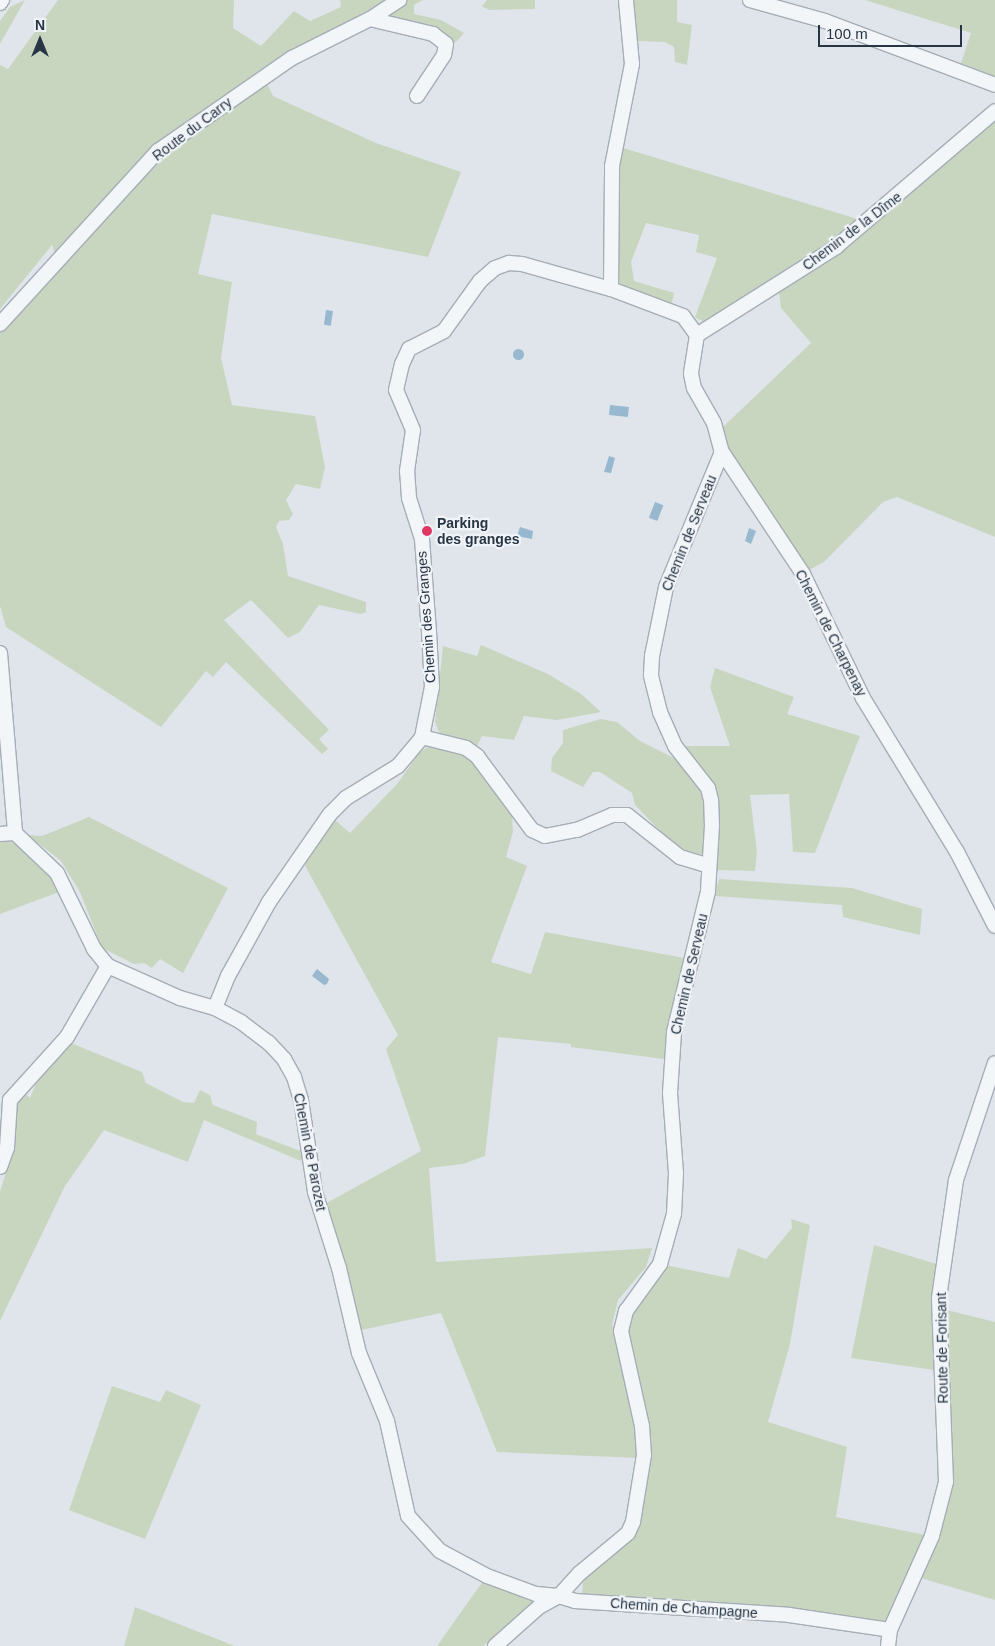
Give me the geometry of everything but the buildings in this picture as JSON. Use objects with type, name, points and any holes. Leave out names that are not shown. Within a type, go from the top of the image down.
[{"type":"street","name":"Route du Carry","points":[[0,324],[158,151],[292,58],[370,19],[398,0]]},
{"type":"street","points":[[611,289],[612,166],[632,64],[626,0]]},
{"type":"street","points":[[750,0],[825,21],[995,85]]},
{"type":"street","points":[[370,19],[434,34],[446,44],[444,55],[417,96]]},
{"type":"street","name":"Chemin de la Dîme","points":[[697,335],[836,247],[995,111]]},
{"type":"street","name":"Chemin des Granges","points":[[215,1008],[228,976],[269,902],[330,814],[346,798],[398,766],[422,737],[432,687],[422,539],[409,498],[407,471],[413,430],[396,390],[402,364],[409,349],[450,325],[480,281],[495,268],[522,264],[611,289],[682,316],[697,335]]},
{"type":"street","name":"Chemin de Charpenay","points":[[697,335],[691,374],[694,388],[714,423],[722,452],[803,574],[863,698],[957,852],[995,926]]},
{"type":"street","name":"Chemin de Serveau","points":[[559,1596],[580,1573],[620,1542],[634,1522],[644,1455],[642,1426],[621,1331],[626,1311],[660,1264],[674,1214],[676,1174],[670,1093],[674,1032],[708,891],[711,800],[696,771],[675,746],[660,712],[651,675],[652,656],[666,588],[722,452]]},
{"type":"street","points":[[0,653],[15,833],[0,834]]},
{"type":"street","points":[[422,737],[458,745],[478,756],[532,830],[545,836],[577,830],[612,816],[627,816],[680,857],[709,866]]},
{"type":"street","name":"Chemin de Parozet","points":[[15,833],[57,873],[94,949],[108,966],[180,998],[215,1008],[269,1043],[284,1059],[294,1077],[301,1100],[314,1192],[339,1268],[359,1353],[387,1421],[408,1516],[440,1551],[479,1572],[536,1594],[559,1596]]},
{"type":"street","points":[[0,1166],[6,1148],[10,1100],[66,1037],[108,966]]},
{"type":"street","name":"Route de Forisant","points":[[888,1646],[890,1630],[932,1536],[946,1482],[938,1298],[956,1180],[995,1063]]},
{"type":"street","points":[[495,1646],[539,1607],[559,1596]]},
{"type":"street","name":"Chemin de Champagne","points":[[559,1596],[575,1601],[789,1615],[890,1630]]},
{"type":"green space","points":[[25,0],[0,44],[0,21],[10,7]]},
{"type":"green space","points":[[58,0],[234,0],[233,28],[261,46],[294,11],[310,21],[341,7],[340,0],[389,0],[258,71],[159,143],[55,254],[52,245],[0,309],[0,65],[8,69]]},
{"type":"green space","points":[[404,0],[423,0],[414,5],[414,14],[441,20],[464,33],[455,43],[434,29],[383,18]]},
{"type":"green space","points":[[487,0],[535,0],[535,9],[489,10],[482,6]]},
{"type":"green space","points":[[629,0],[677,0],[677,22],[692,25],[687,65],[675,62],[674,47],[665,42],[634,41]]},
{"type":"green space","points":[[865,0],[995,0],[995,78],[960,66],[971,33]]},
{"type":"green space","points":[[266,81],[273,96],[376,143],[461,172],[428,257],[212,214],[198,274],[232,282],[221,358],[232,405],[315,416],[325,467],[320,489],[296,484],[286,500],[293,514],[289,520],[279,521],[276,527],[283,544],[288,576],[366,602],[366,612],[361,614],[319,605],[300,632],[288,638],[251,600],[224,620],[329,730],[319,739],[328,749],[322,754],[226,662],[213,677],[206,671],[161,727],[6,627],[0,606],[0,332],[95,227],[166,156]]},
{"type":"green space","points":[[995,118],[995,537],[897,497],[883,502],[824,562],[809,570],[726,446],[723,427],[811,343],[781,308],[779,292],[874,225]]},
{"type":"green space","points":[[620,147],[861,220],[712,321],[702,321],[695,317],[717,258],[696,252],[699,235],[646,223],[631,262],[634,281],[674,293],[672,303],[616,284],[613,219]]},
{"type":"green space","points":[[481,645],[548,674],[581,694],[601,712],[557,720],[524,716],[514,740],[482,736],[476,748],[440,734],[435,722],[443,646],[477,656]]},
{"type":"green space","points":[[715,668],[794,697],[787,714],[860,736],[815,853],[793,852],[789,794],[750,795],[757,852],[755,871],[717,870],[715,792],[683,746],[730,746],[710,687]]},
{"type":"green space","points":[[601,719],[617,722],[640,741],[674,758],[692,772],[707,804],[704,855],[689,852],[670,841],[635,805],[632,793],[600,772],[593,772],[583,787],[551,771],[552,758],[563,743],[563,730]]},
{"type":"green space","points":[[432,744],[468,755],[512,815],[513,832],[506,857],[527,866],[491,962],[531,974],[545,932],[684,958],[664,1059],[571,1047],[571,1044],[498,1037],[485,1156],[463,1164],[429,1168],[436,1262],[652,1248],[646,1267],[618,1300],[612,1325],[640,1438],[639,1458],[497,1452],[441,1313],[357,1331],[323,1205],[421,1151],[386,1049],[398,1035],[303,862],[334,819],[350,833],[397,784],[420,752]]},
{"type":"green space","points":[[89,817],[228,888],[183,973],[160,959],[152,968],[144,963],[134,964],[102,948],[80,892],[61,861],[28,835],[42,836]]},
{"type":"green space","points":[[0,841],[15,843],[51,873],[62,891],[0,914]]},
{"type":"green space","points":[[719,879],[852,888],[922,909],[920,935],[843,917],[842,905],[715,896]]},
{"type":"green space","points":[[71,1043],[142,1072],[146,1083],[183,1102],[194,1103],[200,1090],[210,1095],[213,1105],[257,1122],[256,1134],[303,1152],[301,1161],[204,1120],[188,1162],[104,1130],[65,1186],[0,1321],[0,1192],[15,1143],[12,1108],[22,1091],[30,1098],[38,1078]]},
{"type":"green space","points":[[791,1219],[810,1225],[790,1344],[768,1422],[847,1447],[836,1517],[931,1536],[946,1482],[941,1371],[851,1358],[874,1245],[943,1266],[939,1308],[995,1322],[995,1600],[914,1576],[890,1630],[610,1604],[582,1593],[584,1574],[628,1543],[641,1517],[651,1464],[621,1331],[660,1264],[729,1278],[738,1248],[766,1259],[792,1228]]},
{"type":"green space","points":[[112,1386],[160,1402],[166,1390],[201,1405],[145,1539],[69,1510]]},
{"type":"green space","points":[[483,1581],[536,1602],[483,1646],[437,1646]]},
{"type":"green space","points":[[135,1607],[235,1646],[124,1646]]},
{"type":"water","points":[[326,310],[333,311],[331,326],[324,325]]},
{"type":"water","points":[[518,348],[524,354],[518,360],[512,354]]},
{"type":"water","points":[[610,405],[629,407],[628,417],[609,415]]},
{"type":"water","points":[[609,456],[615,458],[611,473],[604,472]]},
{"type":"water","points":[[655,502],[663,505],[657,521],[649,518]]},
{"type":"water","points":[[520,527],[533,531],[532,539],[517,536]]},
{"type":"water","points":[[749,528],[756,531],[751,544],[745,541]]},
{"type":"water","points":[[317,969],[329,979],[327,984],[324,985],[312,976]]},
{"type":"place","name":"Parking des granges","points":[[427,531]]}]
